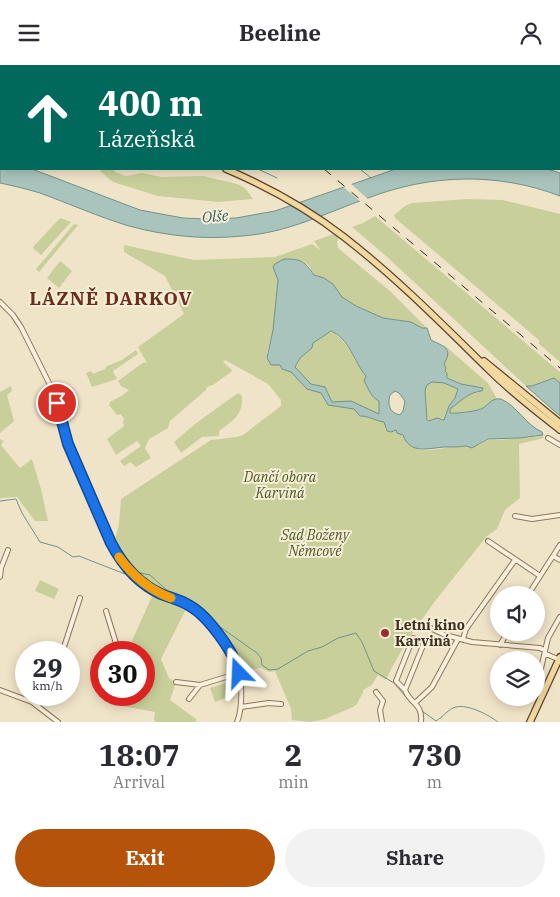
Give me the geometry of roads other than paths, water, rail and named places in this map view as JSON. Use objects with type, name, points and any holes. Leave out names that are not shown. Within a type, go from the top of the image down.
[{"type":"main road","points":[[228,170],[270,190],[308,212],[343,237],[398,283],[490,371],[560,430]]},
{"type":"main road","points":[[468,349],[560,423]]},
{"type":"main road","points":[[537,412],[560,435]]},
{"type":"main road","points":[[530,722],[560,659]]},
{"type":"street","points":[[0,302],[14,315],[54,393],[66,438],[112,546],[119,557],[135,575],[152,589],[197,610],[231,651],[239,673],[241,707],[237,722]]},
{"type":"street","points":[[548,437],[560,445]]},
{"type":"street","points":[[514,516],[532,519],[560,515]]},
{"type":"street","points":[[488,541],[540,576]]},
{"type":"street","points":[[534,586],[560,545]]},
{"type":"street","points":[[0,577],[1,568],[8,550]]},
{"type":"street","points":[[554,556],[560,560]]},
{"type":"street","points":[[463,639],[466,629],[515,560]]},
{"type":"street","points":[[66,641],[80,598]]},
{"type":"street","points":[[106,611],[115,641]]},
{"type":"street","points":[[544,650],[548,638],[560,617]]},
{"type":"street","points":[[422,624],[458,639],[500,645],[531,646],[544,650],[546,653],[560,659]]},
{"type":"street","points":[[405,692],[424,643],[413,638],[396,681],[405,692],[415,703],[420,707],[421,722]]},
{"type":"street","points":[[415,703],[432,687],[458,639]]},
{"type":"street","points":[[500,645],[502,641]]},
{"type":"street","points":[[408,651],[419,655]]},
{"type":"street","points":[[404,663],[414,666]]},
{"type":"street","points":[[176,682],[200,685],[239,673]]},
{"type":"street","points":[[189,699],[200,685]]},
{"type":"street","points":[[0,690],[15,696]]},
{"type":"street","points":[[376,692],[383,701],[380,710],[382,722]]},
{"type":"street","points":[[241,707],[269,703],[282,704]]},
{"type":"street","points":[[39,706],[58,722]]},
{"type":"water","points":[[0,170],[35,170],[140,210],[183,218],[206,219],[236,218],[275,211],[393,170],[550,170],[560,173],[560,196],[512,183],[464,179],[440,180],[392,190],[306,222],[275,231],[242,236],[199,237],[171,235],[129,226],[40,193],[0,183]]},
{"type":"water","points":[[284,259],[299,260],[314,275],[324,278],[333,284],[342,297],[356,306],[383,318],[411,322],[422,328],[427,328],[431,340],[443,346],[447,351],[448,354],[444,364],[447,378],[461,384],[483,388],[482,391],[469,395],[450,409],[450,413],[477,410],[493,400],[501,399],[512,406],[531,425],[542,432],[543,435],[488,439],[472,448],[466,446],[421,449],[410,445],[403,435],[397,433],[396,430],[387,431],[384,422],[360,416],[354,409],[328,405],[321,393],[307,389],[291,372],[282,369],[280,365],[271,365],[267,358],[273,330],[278,280],[273,267]],"holes":[[[331,331],[337,334],[347,345],[366,376],[364,381],[372,395],[379,401],[379,414],[351,401],[332,402],[325,387],[311,384],[295,367],[300,358],[312,348],[313,343]],[[432,382],[444,383],[458,389],[444,420],[437,418],[427,420],[425,390],[427,385]],[[395,391],[405,401],[400,415],[390,408],[390,395]]]},
{"type":"water","points":[[554,378],[560,383],[560,416],[526,386],[532,386]]},
{"type":"waterway","points":[[260,170],[277,178]]},
{"type":"waterway","points":[[361,170],[371,178]]},
{"type":"waterway","points":[[0,501],[16,499],[22,513],[40,542],[58,547],[73,557],[79,556],[131,575]]},
{"type":"waterway","points":[[135,574],[150,575],[169,592],[186,597],[213,622],[257,653],[261,658],[262,665],[269,670],[278,669],[308,651],[322,647],[338,638],[356,633],[362,642],[374,671],[394,683],[411,703]]},
{"type":"waterway","points":[[422,711],[436,721],[448,711],[461,706],[484,713],[498,722]]},
{"type":"railway","points":[[325,170],[560,368]]},
{"type":"place","name":"Letní kino Karviná","points":[[385,633]]},
{"type":"district","name":"LÁZNĚ DARKOV","points":[[111,298]]},
{"type":"water label","name":"Olše","points":[[215,216]]},
{"type":"park label","name":"Dančí obora Karviná","points":[[280,486]]},
{"type":"park label","name":"Sad Boženy Němcové","points":[[315,543]]}]
